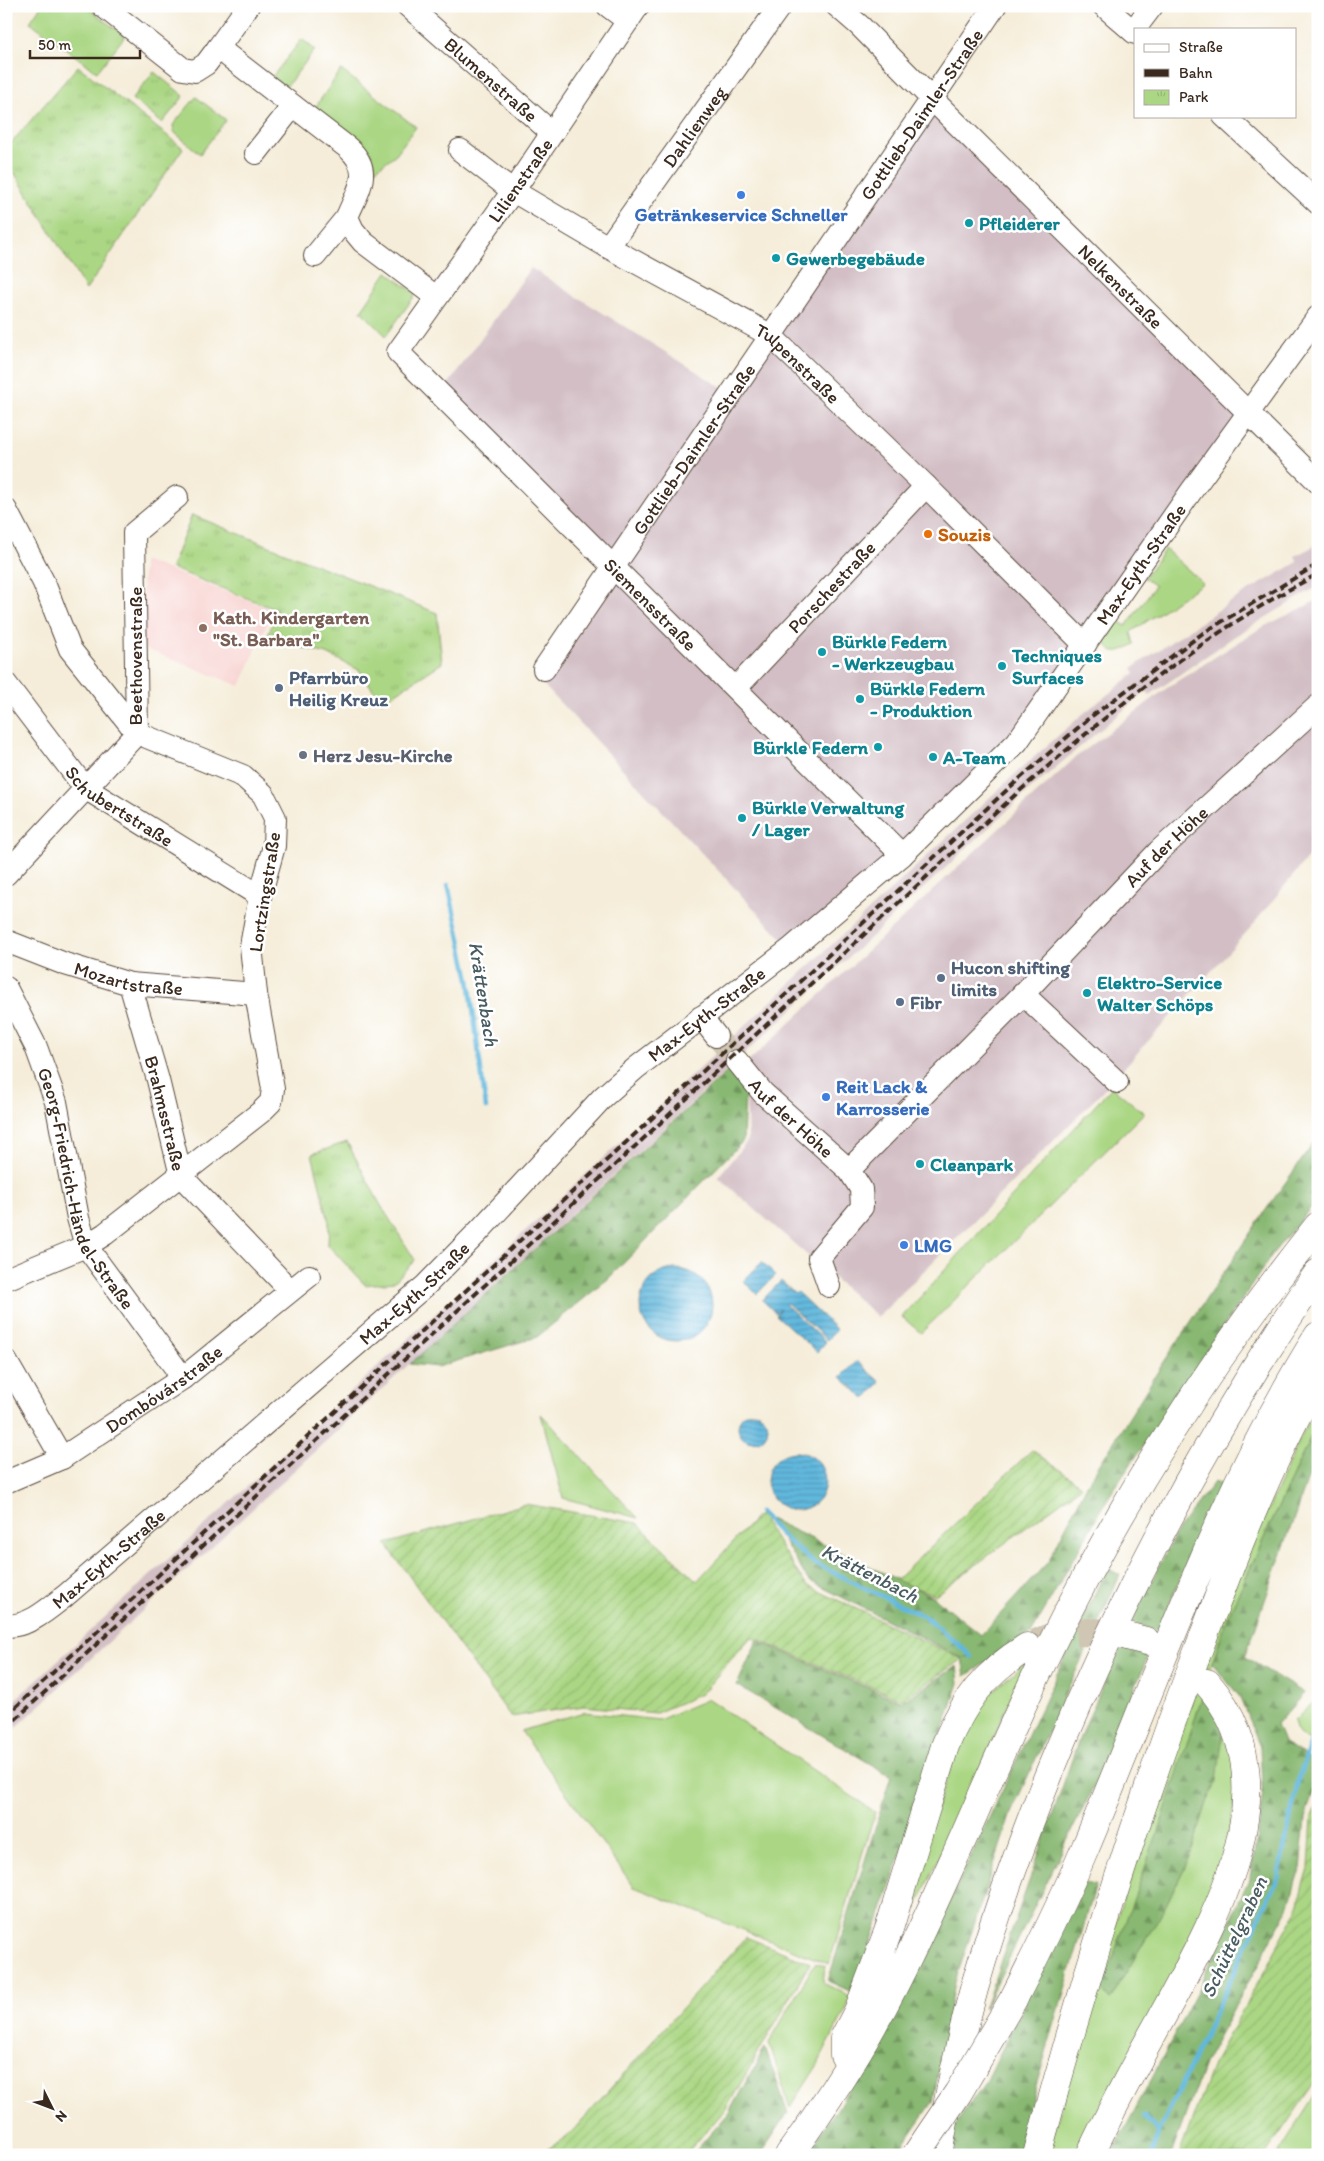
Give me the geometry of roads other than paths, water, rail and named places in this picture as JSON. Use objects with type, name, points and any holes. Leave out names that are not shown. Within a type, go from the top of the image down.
[{"type":"highway","points":[[789,2155],[844,2075],[893,1988],[923,1928],[1046,1654],[1119,1516],[1160,1447],[1203,1381],[1259,1302],[1318,1226]]},
{"type":"highway","points":[[938,2155],[951,2081],[974,1989],[993,1925],[1065,1733],[1130,1591],[1189,1479],[1263,1354],[1318,1273]]},
{"type":"highway","points":[[916,2155],[958,2093],[1014,1998],[1051,1925],[1084,1851],[1184,1602],[1231,1496],[1285,1392],[1318,1336]]},
{"type":"highway","points":[[1036,2155],[1074,2016],[1102,1926],[1168,1731],[1238,1546],[1270,1473],[1318,1376]]},
{"type":"highway","points":[[844,2075],[844,2038],[861,2004],[890,1929],[945,1746],[956,1718],[971,1696],[990,1674],[1008,1659],[1027,1647]]},
{"type":"highway","points":[[1090,2155],[1202,1939],[1225,1887],[1239,1849],[1247,1789],[1245,1759],[1239,1735],[1230,1714],[1220,1697],[1207,1683]]},
{"type":"street","points":[[103,6],[184,69],[195,71],[206,64],[248,6]]},
{"type":"street","name":"Blumenstraße","points":[[408,6],[552,133]]},
{"type":"street","points":[[608,6],[633,14]]},
{"type":"street","name":"Dahlienweg","points":[[608,247],[780,6]]},
{"type":"street","name":"Nelkenstraße","points":[[837,6],[860,26],[932,100],[1318,482]]},
{"type":"street","name":"Gottlieb-Daimler-Straße","points":[[544,669],[995,6]]},
{"type":"street","points":[[1104,6],[1134,32]]},
{"type":"street","points":[[1137,28],[1152,6]]},
{"type":"street","name":"Lilienstraße","points":[[398,352],[513,191],[633,14]]},
{"type":"street","points":[[218,48],[348,148],[362,164],[362,178],[347,217],[315,256]]},
{"type":"street","points":[[256,153],[293,106]]},
{"type":"street","points":[[1226,118],[1318,203]]},
{"type":"street","name":"Tulpenstraße","points":[[460,150],[513,191],[608,247],[770,335],[926,486],[1085,645]]},
{"type":"street","points":[[347,217],[353,230],[363,242],[436,298]]},
{"type":"street","name":"Max-Eyth-Straße","points":[[6,1626],[14,1626],[37,1618],[65,1596],[426,1285],[478,1232],[603,1097],[636,1068],[792,948],[902,854],[1017,742],[1248,412],[1318,317]]},
{"type":"street","name":"Siemensstraße","points":[[398,352],[902,854]]},
{"type":"street","name":"Porschestraße","points":[[736,688],[926,486]]},
{"type":"street","name":"Beethovenstraße","points":[[6,874],[136,733],[134,533],[177,497]]},
{"type":"street","points":[[6,510],[44,583],[70,648],[136,733]]},
{"type":"street","name":"Schubertstraße","points":[[6,684],[86,788],[260,896]]},
{"type":"street","name":"Auf der Höhe","points":[[849,1170],[1023,994],[1159,851],[1318,706]]},
{"type":"street","name":"Lortzingstraße","points":[[6,1279],[86,1246],[105,1234],[181,1176],[271,1102],[273,1089],[256,994],[251,946],[260,896],[274,846],[275,818],[262,794],[243,776],[136,733]]},
{"type":"street","name":"Mozartstraße","points":[[6,941],[65,964],[130,984],[256,994]]},
{"type":"street","name":"Brahmsstraße","points":[[130,984],[158,1080],[181,1176],[290,1290]]},
{"type":"street","name":"Georg-Friedrich-Händel-Straße","points":[[6,988],[36,1047],[56,1102],[78,1218],[86,1246],[183,1378]]},
{"type":"street","points":[[1023,994],[1117,1082]]},
{"type":"street","points":[[701,1017],[716,1036]]},
{"type":"street","name":"Auf der Höhe","points":[[737,1061],[763,1093],[849,1170],[861,1189],[862,1207],[819,1258],[829,1286]]},
{"type":"street","name":"Dombóvárstraße","points":[[6,1482],[62,1458],[183,1378],[309,1276]]},
{"type":"street","points":[[6,1361],[62,1458]]},
{"type":"water","points":[[762,1262],[776,1275],[757,1294],[743,1281]]},
{"type":"water","points":[[683,1269],[702,1279],[710,1291],[712,1305],[710,1319],[702,1331],[690,1339],[669,1341],[650,1331],[642,1319],[640,1298],[650,1279],[662,1271]]},
{"type":"water","points":[[781,1281],[795,1294],[797,1292],[837,1330],[827,1340],[787,1303],[785,1304],[826,1342],[817,1352],[776,1315],[781,1309],[776,1313],[762,1300]]},
{"type":"water","points":[[857,1361],[880,1382],[865,1399],[841,1377]]},
{"type":"water","points":[[753,1412],[764,1416],[768,1427],[764,1438],[753,1442],[742,1438],[738,1427],[742,1416]]},
{"type":"water","points":[[796,1452],[807,1454],[820,1465],[825,1481],[823,1492],[812,1505],[796,1510],[785,1508],[772,1497],[767,1481],[769,1470],[780,1457]]},
{"type":"waterway","name":"Krättenbach","points":[[448,885],[469,979],[486,1108]]},
{"type":"waterway","name":"Krättenbach","points":[[760,1512],[782,1536],[814,1563],[927,1618],[971,1657]]},
{"type":"waterway","name":"Schüttelgraben","points":[[1151,2155],[1159,2132],[1278,1878],[1299,1776],[1318,1722]]},
{"type":"waterway","name":"Krättenbach","points":[[1143,2116],[1159,2132]]},
{"type":"tunnel","points":[[716,1036],[737,1061]]},
{"type":"tunnel","points":[[1036,1643],[1068,1633],[1101,1632],[1123,1635]]},
{"type":"railway","points":[[6,1716],[1009,788],[1088,719],[1203,633],[1318,564]]},
{"type":"railway","points":[[6,1728],[1015,795],[1086,734],[1160,675],[1237,621],[1318,574]]},
{"type":"place","name":"Getränkeservice Schneller","points":[[741,195]]},
{"type":"place","name":"Pfleiderer","points":[[969,223]]},
{"type":"place","name":"Gewerbegebäude","points":[[776,258]]},
{"type":"place","name":"Souzis","points":[[928,534]]},
{"type":"place","name":"Kath. Kindergarten \"St. Barbara\"","points":[[203,628]]},
{"type":"place","name":"Bürkle Federn - Werkzeugbau","points":[[822,652]]},
{"type":"place","name":"Techniques Surfaces","points":[[1002,666]]},
{"type":"place","name":"Pfarrbüro Heilig Kreuz","points":[[279,688]]},
{"type":"place","name":"Bürkle Federn - Produktion","points":[[860,699]]},
{"type":"place","name":"Bürkle Federn","points":[[878,747]]},
{"type":"place","name":"Herz Jesu-Kirche","points":[[303,755]]},
{"type":"place","name":"A-Team","points":[[933,757]]},
{"type":"place","name":"Bürkle Verwaltung / Lager","points":[[742,818]]},
{"type":"place","name":"Hucon shifting limits","points":[[941,978]]},
{"type":"place","name":"Elektro-Service Walter Schöps","points":[[1087,993]]},
{"type":"place","name":"Fibr","points":[[900,1002]]},
{"type":"place","name":"Reit Lack & Karrosserie","points":[[826,1097]]},
{"type":"place","name":"Cleanpark","points":[[920,1164]]},
{"type":"place","name":"LMG","points":[[904,1245]]}]
